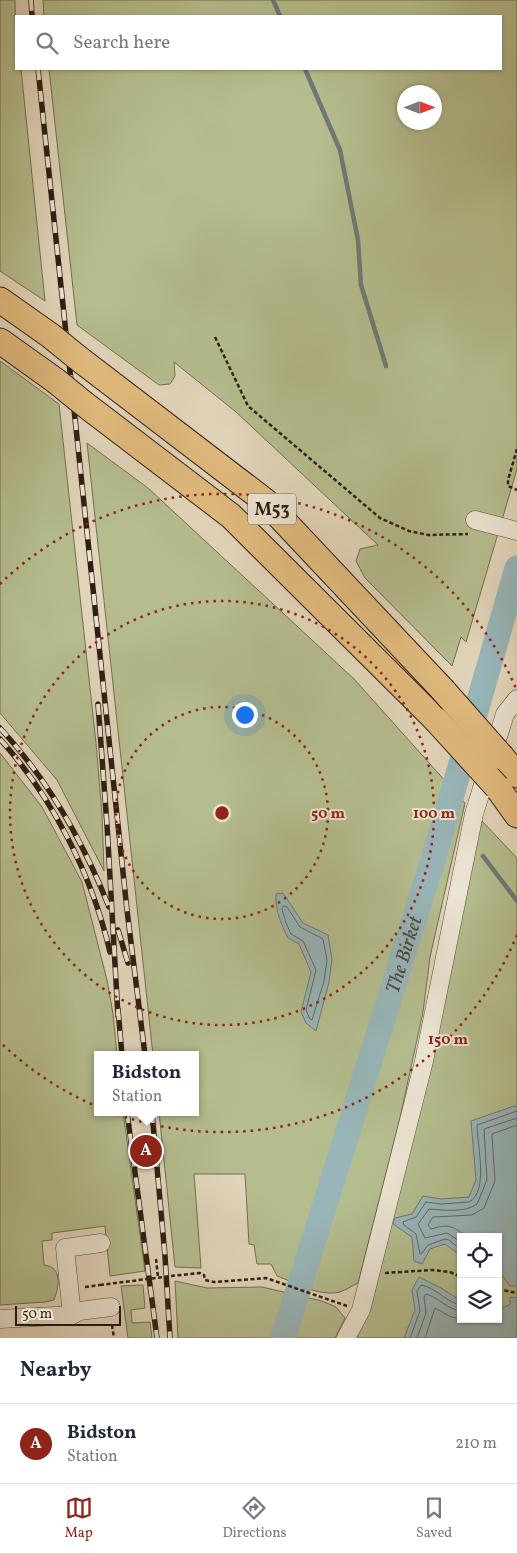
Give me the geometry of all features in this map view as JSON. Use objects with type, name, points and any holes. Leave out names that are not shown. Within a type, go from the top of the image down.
[{"type":"highway","name":"M53","points":[[0,300],[51,336],[265,501],[442,689],[508,773],[517,810]]},
{"type":"highway","name":"M53","points":[[0,341],[56,381],[231,516],[436,720],[508,773]]},
{"type":"highway","points":[[508,773],[517,815]]},
{"type":"lane","points":[[483,522],[517,531]]},
{"type":"lane","points":[[346,1338],[361,1310],[424,1061],[474,814],[505,714],[517,699]]},
{"type":"lane","points":[[72,1315],[65,1248],[100,1243]]},
{"type":"lane","points":[[0,1319],[72,1315],[80,1311],[111,1307]]},
{"type":"path","points":[[215,337],[248,406],[380,518],[409,531],[428,535],[466,534],[480,530],[483,522]]},
{"type":"path","points":[[517,449],[508,480],[508,486],[517,490]]},
{"type":"path","points":[[156,1259],[158,1277]]},
{"type":"path","points":[[371,1270],[389,1273],[432,1270],[450,1272],[457,1275]]},
{"type":"path","points":[[81,1287],[200,1273],[204,1275],[205,1280],[214,1282],[266,1278],[361,1310]]},
{"type":"path","points":[[502,1290],[517,1293]]},
{"type":"path","points":[[112,1325],[114,1338]]},
{"type":"green space","points":[[0,0],[15,0],[15,70],[21,70],[45,301],[0,271]]},
{"type":"green space","points":[[43,0],[517,0],[517,469],[466,642],[461,637],[452,666],[365,578],[356,561],[360,549],[378,545],[236,412],[174,362],[175,376],[170,384],[159,385],[77,325],[49,70],[502,70],[502,15],[44,15]]},
{"type":"green space","points":[[0,361],[59,404],[96,743],[102,814],[104,871],[57,780],[0,713]]},
{"type":"green space","points":[[87,443],[148,488],[354,679],[465,803],[430,957],[423,1012],[399,1122],[358,1283],[340,1292],[324,1293],[277,1276],[271,1264],[257,1264],[254,1245],[249,1244],[245,1174],[194,1174],[201,1268],[175,1267],[159,1116],[199,1116],[199,1051],[153,1051]]},
{"type":"green space","points":[[0,753],[42,807],[82,882],[107,980],[117,1051],[94,1051],[94,1116],[124,1116],[145,1271],[110,1276],[105,1226],[52,1233],[52,1240],[42,1241],[44,1265],[54,1269],[58,1278],[54,1300],[0,1305]]},
{"type":"green space","points":[[481,820],[517,858],[517,1338],[357,1338],[387,1235]]},
{"type":"green space","points":[[175,1281],[207,1288],[262,1287],[322,1301],[336,1307],[345,1318],[335,1338],[178,1338]]},
{"type":"green space","points":[[143,1285],[145,1308],[131,1310],[132,1323],[150,1322],[152,1338],[128,1338],[121,1286]]},
{"type":"water","points":[[283,893],[303,923],[328,935],[332,959],[329,982],[316,1031],[306,1023],[301,1012],[311,972],[299,944],[288,938],[281,922],[276,906],[276,894]]},
{"type":"water","points":[[514,1106],[517,1107],[517,1286],[510,1286],[502,1275],[502,1233],[457,1233],[457,1253],[445,1244],[430,1249],[422,1264],[414,1261],[412,1237],[393,1224],[395,1218],[412,1214],[423,1196],[441,1199],[469,1197],[476,1180],[471,1121]]},
{"type":"water","points":[[419,1277],[457,1298],[457,1323],[502,1323],[502,1309],[510,1304],[510,1297],[517,1298],[517,1338],[404,1338],[415,1310],[412,1290]]},
{"type":"waterway","points":[[273,0],[280,15]]},
{"type":"waterway","points":[[305,70],[340,150],[358,240],[361,285],[386,366]]},
{"type":"waterway","name":"The Birket","points":[[283,1338],[437,847],[517,568]]},
{"type":"waterway","name":"The Birket","points":[[501,621],[510,620]]},
{"type":"waterway","points":[[437,847],[447,849]]},
{"type":"waterway","points":[[483,856],[517,901]]},
{"type":"railway","points":[[31,0],[32,15]]},
{"type":"railway","points":[[38,70],[127,910],[145,1051]]},
{"type":"railway","points":[[98,704],[118,1016]]},
{"type":"railway","points":[[0,728],[34,769],[63,812],[88,858],[109,907]]},
{"type":"railway","points":[[0,739],[37,786],[68,839],[93,895],[110,952]]},
{"type":"railway","points":[[118,930],[128,963]]},
{"type":"railway","points":[[118,1009],[122,1051]]},
{"type":"railway","points":[[128,1116],[157,1338]]},
{"type":"railway","points":[[152,1116],[165,1256],[170,1338]]},
{"type":"place","name":"Bidston","points":[[146,1151]]}]
